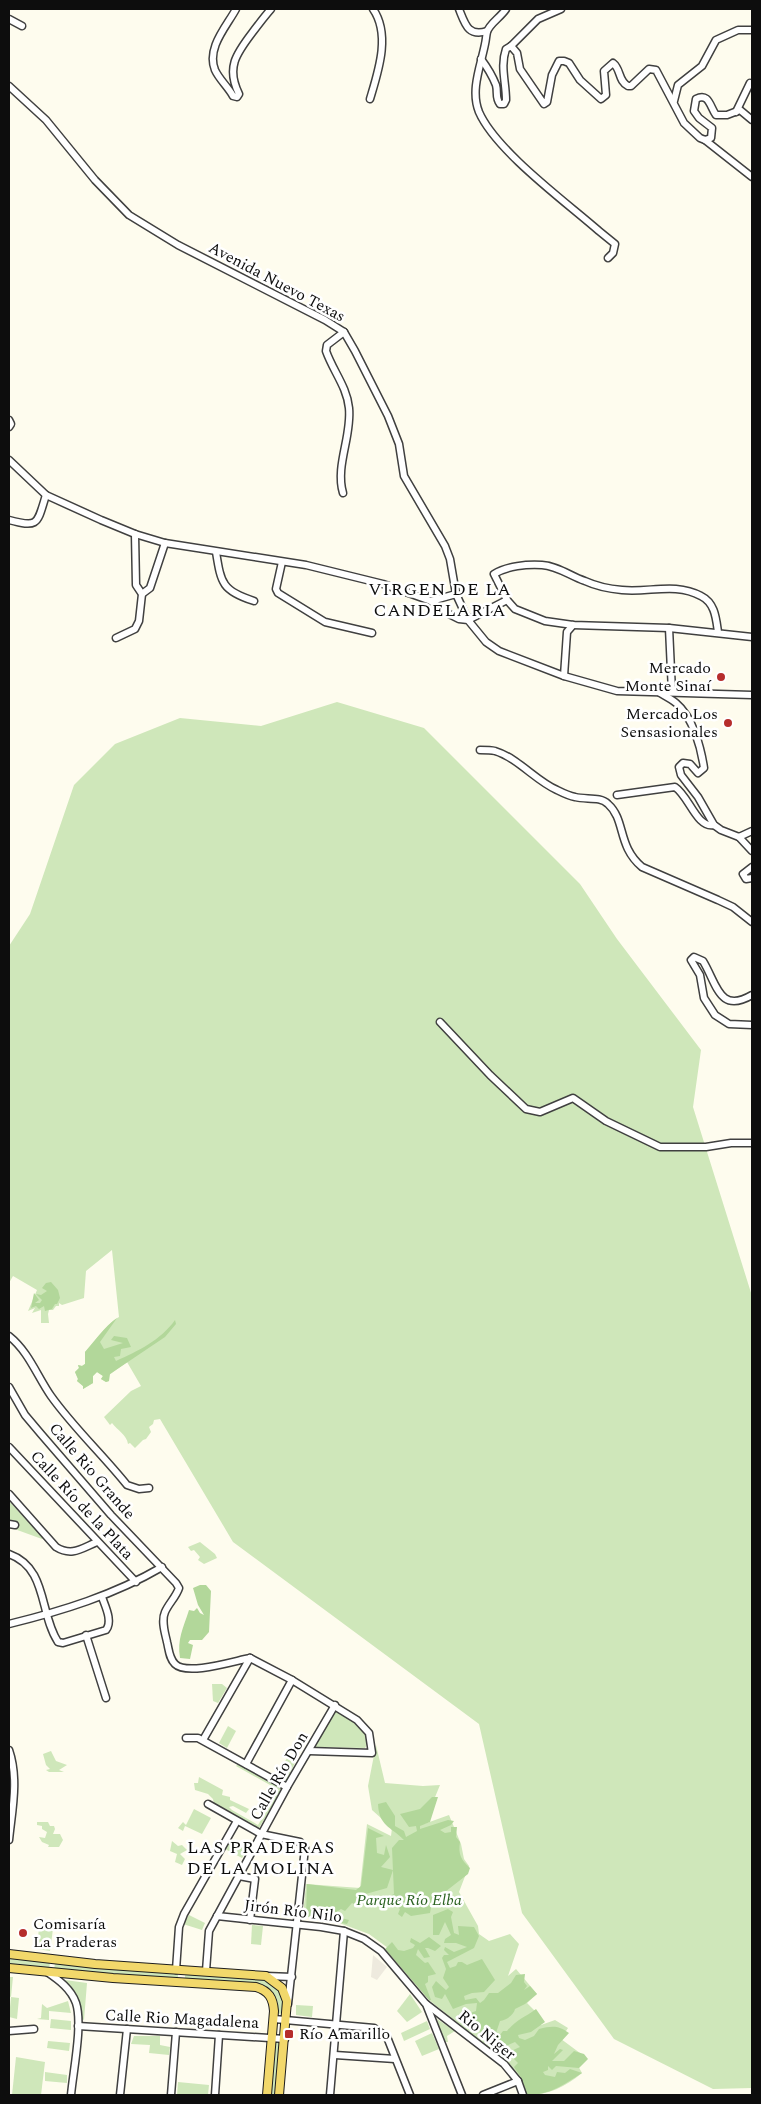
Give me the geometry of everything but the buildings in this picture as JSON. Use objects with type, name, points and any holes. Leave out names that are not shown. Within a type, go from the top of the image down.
[{"type":"main road","points":[[9,1954],[95,1964],[266,1976],[282,1988],[287,2001],[280,2095]]},
{"type":"main road","points":[[9,1968],[256,1987],[265,1991],[272,1998],[274,2019],[267,2095]]},
{"type":"street","points":[[236,9],[221,33],[214,58],[216,72],[235,97],[239,94],[233,76],[236,55],[255,26],[271,9]]},
{"type":"street","points":[[370,100],[380,68],[382,38],[380,19],[373,9]]},
{"type":"street","points":[[459,9],[467,27],[472,32],[479,33],[487,31],[511,9]]},
{"type":"street","points":[[502,16],[506,9]]},
{"type":"street","points":[[481,59],[492,75],[496,86],[498,103],[504,104],[506,100],[504,60],[506,49],[538,19],[561,9]]},
{"type":"street","points":[[9,19],[22,26]]},
{"type":"street","points":[[674,101],[678,85],[702,66],[716,40],[738,30],[752,30]]},
{"type":"street","points":[[487,31],[476,86],[476,100],[480,112],[501,144],[560,198],[613,241],[615,244],[614,249],[608,258]]},
{"type":"street","points":[[511,46],[518,53],[520,69],[544,104],[547,102],[554,69],[562,60],[569,63],[580,80],[601,99],[606,95],[604,72],[609,64],[615,64],[622,83],[629,87],[647,70],[654,68],[674,101],[684,123],[700,138],[752,177]]},
{"type":"street","points":[[736,112],[750,83]]},
{"type":"street","name":"Avenida Nuevo Texas","points":[[9,86],[46,120],[94,180],[129,215],[178,245],[325,320],[344,332],[356,352],[395,434],[404,476],[445,546],[450,559],[456,594],[468,620]]},
{"type":"street","points":[[705,140],[711,138],[712,128],[699,118],[694,111],[696,99],[700,97],[706,98],[716,115],[721,116],[740,110],[752,120]]},
{"type":"street","points":[[343,493],[341,478],[349,407],[347,396],[326,351],[327,345],[344,332]]},
{"type":"street","points":[[9,420],[11,424],[9,427]]},
{"type":"street","points":[[9,460],[46,495],[135,534],[165,543],[306,565],[375,582],[431,601],[449,614],[468,620],[486,642],[499,651],[564,676],[617,691],[752,695]]},
{"type":"street","points":[[9,520],[29,525],[34,523],[41,512],[46,495]]},
{"type":"street","points":[[116,638],[125,635],[137,626],[142,594],[136,585],[135,534]]},
{"type":"street","points":[[142,594],[150,588],[165,543]]},
{"type":"street","points":[[216,552],[219,573],[223,582],[236,596],[254,601]]},
{"type":"street","points":[[282,562],[276,589],[278,593],[325,622],[372,633]]},
{"type":"street","points":[[718,632],[712,606],[702,596],[685,589],[670,587],[622,590],[584,581],[554,567],[529,564],[494,574],[507,600],[515,609],[545,621],[573,625],[669,628],[752,637]]},
{"type":"street","points":[[431,601],[456,594]]},
{"type":"street","points":[[468,620],[507,600]]},
{"type":"street","points":[[564,676],[567,632],[573,625]]},
{"type":"street","points":[[669,628],[672,692]]},
{"type":"street","points":[[658,691],[678,704],[696,733],[704,768],[698,773],[690,764],[683,762],[679,767],[679,771],[714,825],[720,830],[739,837],[752,851]]},
{"type":"street","points":[[480,750],[496,751],[554,789],[576,798],[600,799],[608,803],[617,815],[623,841],[632,858],[642,867],[733,907],[752,922]]},
{"type":"street","points":[[617,795],[675,787],[689,802],[703,824],[708,826],[714,825]]},
{"type":"street","points":[[739,837],[752,831]]},
{"type":"street","points":[[752,867],[743,874],[746,878],[752,878]]},
{"type":"street","points":[[752,995],[738,1002],[727,1001],[720,993],[703,961],[694,957],[691,960],[700,976],[704,998],[715,1015],[729,1024],[752,1025]]},
{"type":"street","points":[[440,1022],[522,1106],[530,1110],[540,1112],[573,1098],[606,1121],[660,1147],[706,1147],[731,1143],[752,1144]]},
{"type":"street","points":[[9,1336],[24,1352],[51,1396],[127,1485],[140,1489],[149,1488]]},
{"type":"street","name":"Calle Rio Grande","points":[[9,1387],[25,1415],[47,1442],[179,1588],[165,1612],[164,1621],[171,1658],[176,1665],[185,1669],[197,1669],[250,1658]]},
{"type":"street","name":"Calle Río de la Plata","points":[[9,1447],[136,1582]]},
{"type":"street","points":[[9,1494],[56,1547],[64,1552],[70,1553],[97,1542]]},
{"type":"street","points":[[9,1554],[20,1558],[33,1572],[58,1642],[63,1643],[106,1630],[109,1627],[110,1622],[102,1597]]},
{"type":"street","points":[[9,1624],[102,1597],[136,1582],[162,1567]]},
{"type":"street","points":[[86,1635],[106,1698]]},
{"type":"street","points":[[203,1740],[250,1658],[335,1705],[365,1726],[369,1732],[372,1753],[309,1751]]},
{"type":"street","points":[[246,1764],[292,1680]]},
{"type":"street","name":"Calle Río Don","points":[[206,1972],[209,1931],[287,1787],[335,1705]]},
{"type":"street","points":[[186,1738],[203,1740],[287,1787]]},
{"type":"street","points":[[9,1750],[14,1786],[10,1812],[9,1840]]},
{"type":"street","points":[[208,1804],[261,1834],[300,1842],[305,1848],[292,1977],[287,2008]]},
{"type":"street","points":[[176,1970],[179,1928],[184,1914],[237,1821]]},
{"type":"street","points":[[238,1876],[255,1879],[250,1920]]},
{"type":"street","name":"Jirón Río Nilo","points":[[218,1916],[344,1931],[364,1939],[381,1951],[425,2003]]},
{"type":"street","points":[[330,2095],[335,2055],[344,1931]]},
{"type":"street","points":[[47,1972],[60,1980],[72,1995],[76,2004],[78,2026],[71,2095]]},
{"type":"street","points":[[266,1976],[292,1977]]},
{"type":"street","points":[[425,2003],[462,2095]]},
{"type":"street","name":"Rio Niger","points":[[425,2003],[504,2064],[518,2081],[523,2095]]},
{"type":"street","points":[[274,2019],[374,2028],[382,2032],[391,2045],[410,2095]]},
{"type":"street","name":"Calle Rio Magadalena","points":[[78,2026],[285,2039]]},
{"type":"street","points":[[9,2031],[34,2029]]},
{"type":"street","points":[[120,2095],[127,2029]]},
{"type":"street","points":[[171,2095],[176,2032]]},
{"type":"street","points":[[215,2095],[219,2035]]},
{"type":"street","points":[[335,2055],[396,2059]]},
{"type":"street","points":[[483,2095],[518,2081]]},
{"type":"green space","points":[[337,702],[424,728],[580,884],[617,939],[701,1050],[693,1107],[752,1296],[752,2088],[713,2089],[614,2039],[522,1913],[479,1724],[233,1542],[160,1419],[154,1420],[153,1424],[149,1427],[151,1432],[135,1448],[130,1443],[128,1444],[124,1435],[112,1423],[110,1425],[104,1417],[131,1391],[141,1386],[127,1362],[109,1375],[109,1381],[106,1382],[101,1379],[103,1376],[97,1372],[93,1376],[93,1383],[83,1389],[83,1386],[77,1381],[75,1372],[79,1368],[78,1365],[82,1366],[85,1364],[85,1352],[106,1327],[119,1317],[112,1250],[86,1271],[84,1298],[62,1305],[59,1303],[59,1306],[49,1310],[49,1323],[41,1323],[41,1310],[32,1313],[35,1308],[28,1311],[37,1290],[13,1276],[9,1283],[9,946],[30,914],[74,785],[115,744],[180,718],[261,726]]},
{"type":"green space","points":[[51,1282],[58,1290],[60,1298],[57,1304],[52,1309],[45,1311],[44,1306],[39,1309],[36,1306],[31,1308],[34,1293],[39,1300],[35,1303],[40,1303],[42,1300],[36,1294],[41,1295],[47,1291],[42,1288],[46,1283]]},
{"type":"green space","points":[[117,1318],[100,1342],[104,1349],[123,1343],[111,1340],[114,1336],[127,1338],[131,1347],[121,1349],[120,1356],[114,1357],[116,1361],[141,1349],[156,1339],[175,1320],[176,1324],[165,1337],[110,1374],[109,1381],[106,1382],[101,1379],[103,1376],[97,1372],[93,1376],[93,1383],[83,1389],[83,1386],[77,1381],[75,1372],[79,1368],[78,1365],[82,1366],[85,1364],[85,1352]]},
{"type":"green space","points":[[9,1501],[43,1538],[42,1539],[9,1527]]},
{"type":"green space","points":[[200,1542],[215,1554],[217,1558],[204,1564],[198,1560],[200,1557],[194,1550],[191,1551],[188,1547]]},
{"type":"green space","points":[[206,1585],[211,1591],[209,1632],[202,1640],[190,1640],[188,1643],[193,1645],[190,1659],[180,1658],[180,1639],[189,1610],[194,1611],[197,1608],[204,1615],[198,1605],[193,1588]]},
{"type":"green space","points":[[212,1684],[222,1684],[227,1688],[218,1703],[213,1701]]},
{"type":"green space","points":[[335,1711],[346,1715],[356,1722],[367,1737],[368,1743],[365,1748],[313,1747]]},
{"type":"green space","points":[[228,1726],[236,1731],[227,1748],[219,1743]]},
{"type":"green space","name":"Parque Río Elba","points":[[376,1745],[385,1783],[423,1786],[440,1785],[424,1824],[449,1815],[461,1844],[464,1859],[469,1866],[459,1892],[478,1926],[479,1934],[489,1941],[510,1934],[519,1944],[508,1976],[516,1969],[537,1994],[527,2003],[540,2016],[541,2025],[555,2020],[568,2028],[561,2039],[584,2056],[577,2064],[582,2073],[563,2086],[542,2094],[527,2095],[521,2081],[511,2066],[429,2000],[388,1948],[369,1934],[342,1924],[303,1916],[306,1884],[360,1888],[367,1824],[391,1836],[392,1828],[372,1810],[368,1786]]},
{"type":"green space","points":[[51,1751],[56,1761],[67,1765],[59,1770],[64,1772],[49,1772],[46,1770],[50,1769],[46,1765],[43,1754]]},
{"type":"green space","points":[[287,1758],[295,1763],[286,1781],[277,1776]]},
{"type":"green space","points":[[238,1764],[283,1788],[282,1793],[280,1793],[259,1828],[214,1804],[213,1799],[208,1794],[195,1790],[194,1783],[198,1783],[199,1777],[223,1790],[222,1795],[230,1797],[230,1800],[249,1809],[246,1813],[233,1806],[229,1807],[258,1825],[279,1790],[236,1766]]},
{"type":"green space","points":[[432,1797],[438,1797],[430,1822],[420,1826],[420,1829],[448,1820],[454,1821],[451,1825],[440,1830],[445,1833],[451,1832],[451,1827],[457,1827],[456,1837],[460,1842],[459,1850],[464,1862],[470,1868],[468,1874],[432,1902],[430,1913],[411,1916],[405,1912],[402,1917],[398,1914],[400,1909],[394,1905],[392,1895],[394,1894],[392,1848],[399,1840],[404,1840],[383,1821],[378,1804],[386,1802],[395,1816],[395,1826],[404,1831],[406,1837],[417,1831],[416,1826],[409,1827],[400,1814],[420,1809]]},
{"type":"green space","points":[[194,1809],[211,1818],[202,1834],[185,1826],[183,1831],[178,1828],[183,1822],[186,1825]]},
{"type":"green space","points":[[37,1822],[48,1822],[50,1826],[54,1826],[53,1834],[60,1834],[63,1840],[59,1847],[48,1847],[49,1845],[42,1842],[39,1837],[45,1838],[47,1832],[42,1829],[42,1826],[37,1825]]},
{"type":"green space","points":[[368,1828],[384,1836],[376,1838],[377,1853],[384,1855],[386,1845],[390,1857],[381,1867],[393,1870],[387,1888],[362,1895],[363,1902],[358,1906],[352,1903],[345,1911],[341,1909],[335,1913],[342,1916],[341,1918],[349,1920],[347,1924],[306,1916],[307,1884],[356,1890],[361,1886]]},
{"type":"green space","points":[[230,1840],[247,1850],[242,1858],[225,1849]]},
{"type":"green space","points":[[172,1841],[178,1846],[182,1845],[187,1850],[180,1854],[185,1859],[182,1865],[175,1862],[177,1854],[170,1851]]},
{"type":"green space","points":[[448,1909],[453,1912],[451,1917],[454,1933],[459,1935],[458,1926],[474,1927],[479,1936],[474,1948],[447,1962],[450,1968],[456,1966],[458,1962],[467,1965],[482,1959],[495,1980],[484,1992],[464,1996],[465,2000],[476,1998],[480,2003],[489,1993],[498,1993],[511,1983],[516,1975],[525,1974],[524,1982],[527,1986],[524,1990],[530,1986],[537,1994],[525,2004],[515,2009],[505,2020],[500,2021],[496,2033],[500,2035],[503,2031],[507,2031],[517,2021],[536,2009],[545,2022],[531,2032],[518,2035],[519,2038],[525,2040],[534,2036],[539,2029],[558,2027],[569,2033],[558,2045],[554,2054],[560,2049],[563,2050],[552,2061],[564,2061],[574,2051],[584,2054],[588,2059],[579,2068],[556,2066],[552,2070],[548,2066],[548,2070],[543,2072],[545,2075],[555,2077],[557,2072],[565,2073],[570,2069],[582,2073],[550,2091],[527,2095],[522,2079],[514,2067],[518,2063],[510,2055],[511,2051],[520,2047],[515,2042],[506,2046],[505,2050],[497,2046],[498,2041],[495,2036],[487,2037],[468,2022],[470,2013],[476,2011],[477,2003],[466,2004],[453,2009],[445,1994],[442,1999],[435,1997],[432,1987],[436,1981],[446,1990],[449,1987],[443,1978],[446,1969],[442,1958],[444,1955],[449,1955],[444,1950],[445,1947],[454,1952],[467,1947],[456,1943],[444,1943],[445,1939],[451,1935],[445,1922],[439,1935],[433,1935],[433,1915]]},
{"type":"green space","points":[[189,1915],[205,1923],[202,1930],[183,1924]]},
{"type":"green space","points":[[252,1925],[263,1926],[261,1945],[251,1944]]},
{"type":"green space","points":[[39,1927],[53,1929],[50,1951],[37,1949]]},
{"type":"green space","points":[[429,1937],[441,1946],[435,1951],[425,1948],[430,1957],[424,1958],[418,1949],[416,1955],[425,1963],[428,1962],[436,1974],[428,1976],[428,1982],[425,1984],[431,2000],[385,1949],[392,1942],[398,1950],[404,1951],[413,1948],[415,1945],[410,1942],[411,1938],[420,1943]]},
{"type":"green space","points":[[9,1957],[50,1963],[49,1969],[9,1965]]},
{"type":"green space","points":[[55,1963],[178,1973],[178,1979],[54,1970]]},
{"type":"green space","points":[[185,1973],[248,1977],[267,1981],[279,1992],[283,2001],[283,2013],[278,2014],[273,1995],[264,1986],[185,1979]]},
{"type":"green space","points":[[9,1977],[13,1977],[11,1997],[9,1996]]},
{"type":"green space","points":[[65,1980],[87,1983],[84,2020],[82,2019],[80,2008],[72,1989]]},
{"type":"green space","points":[[410,1994],[422,2012],[407,2022],[397,2011]]},
{"type":"green space","points":[[11,1997],[19,1998],[17,2019],[9,2017]]},
{"type":"green space","points":[[68,2001],[71,2013],[49,2011],[49,2020],[37,2019],[41,2018],[42,2004],[47,2008]]},
{"type":"green space","points":[[296,2005],[313,2006],[312,2017],[296,2015]]},
{"type":"green space","points":[[51,2019],[71,2021],[71,2030],[50,2028]]},
{"type":"green space","points":[[437,2019],[455,2031],[447,2036],[448,2042],[444,2042]]},
{"type":"green space","points":[[427,2021],[430,2029],[404,2041],[401,2033]]},
{"type":"green space","points":[[341,2030],[357,2031],[355,2041],[341,2041]]},
{"type":"green space","points":[[432,2033],[439,2049],[422,2056],[415,2041]]},
{"type":"green space","points":[[134,2036],[160,2036],[160,2045],[170,2047],[169,2055],[149,2053],[150,2045],[131,2044]]},
{"type":"green space","points":[[48,2041],[70,2043],[69,2051],[47,2048]]},
{"type":"green space","points":[[275,2043],[281,2044],[277,2095],[270,2095]]},
{"type":"green space","points":[[16,2057],[45,2062],[41,2095],[12,2095]]},
{"type":"green space","points":[[45,2072],[67,2075],[67,2083],[45,2081]]},
{"type":"green space","points":[[178,2082],[209,2085],[208,2095],[177,2095]]},
{"type":"shaded area","points":[[373,1955],[387,1967],[377,1980],[371,1977]]},
{"type":"place","name":"Mercado Monte Sinaí","points":[[721,677]]},
{"type":"place","name":"Mercado Los Sensasionales","points":[[728,723]]},
{"type":"place","name":"Comisaría La Praderas","points":[[23,1933]]},
{"type":"place","name":"Río Amarillo","points":[[289,2034]]},
{"type":"district","name":"VIRGEN DE LA CANDELARIA","points":[[440,599]]},
{"type":"district","name":"LAS PRADERAS DE LA MOLINA","points":[[261,1857]]}]
